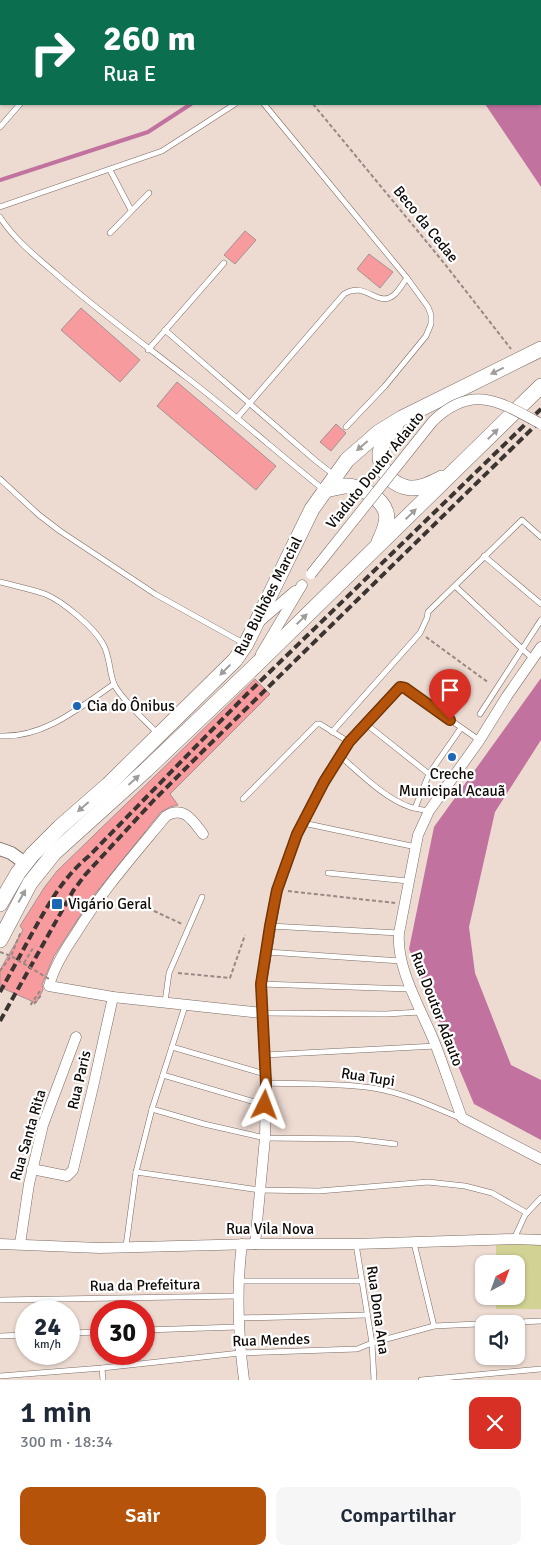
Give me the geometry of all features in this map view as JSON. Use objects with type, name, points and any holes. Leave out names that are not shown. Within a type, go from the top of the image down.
[{"type":"main road","name":"Rua Bulhões Marcial","points":[[0,940],[30,883],[50,857],[74,833],[146,770],[235,660],[246,644],[312,509],[347,460],[379,432],[402,418],[541,349]]},
{"type":"main road","name":"Rua Bulhões Marcial","points":[[0,904],[25,863],[54,833],[159,736],[184,722],[254,666],[541,386]]},
{"type":"main road","points":[[402,418],[381,448],[380,460],[384,471],[394,481],[405,488],[415,488],[428,485],[458,468]]},
{"type":"main road","points":[[325,490],[346,486],[360,489],[372,496],[380,504],[386,512],[387,521],[385,530],[376,548]]},
{"type":"street","name":"Viaduto Doutor Adauto","points":[[254,666],[302,585],[433,421],[443,412],[465,401],[486,399],[499,402],[541,424]]},
{"type":"street","name":"Viaduto Doutor Adauto","points":[[255,626],[302,585]]},
{"type":"street","name":"Rua Doutor Adauto","points":[[462,1118],[436,1046],[401,961],[398,944],[399,933],[418,835],[429,811],[479,741],[541,647]]},
{"type":"street","points":[[255,1244],[265,1138],[266,1079],[261,984],[277,890],[302,822],[340,756],[365,723],[398,689],[405,688]]},
{"type":"street","points":[[203,834],[181,812],[173,812],[166,816],[118,873],[82,924],[60,958],[49,982],[113,997],[262,1013]]},
{"type":"street","points":[[0,849],[11,853],[25,863]]},
{"type":"street","name":"Rua Paris","points":[[32,1169],[67,1176],[73,1170],[113,997]]},
{"type":"street","name":"Rua Santa Rita","points":[[20,1244],[28,1184],[43,1125],[76,1037]]},
{"type":"street","points":[[462,1118],[541,1159]]},
{"type":"street","name":"Rua Vila Nova","points":[[0,1244],[100,1248],[126,1246],[541,1240]]},
{"type":"street","points":[[242,1244],[237,1296],[240,1353],[244,1380]]},
{"type":"lane","points":[[0,127],[19,105]]},
{"type":"lane","points":[[0,207],[162,151],[233,105]]},
{"type":"lane","points":[[265,105],[407,278],[428,307],[431,315],[431,324],[426,336],[385,386],[346,427]]},
{"type":"lane","points":[[110,170],[132,210]]},
{"type":"lane","points":[[110,233],[149,193]]},
{"type":"lane","points":[[0,217],[24,246],[75,290],[325,490]]},
{"type":"lane","points":[[148,350],[224,263]]},
{"type":"lane","points":[[237,418],[344,294],[352,289],[358,289],[383,299],[395,294],[407,278]]},
{"type":"lane","points":[[165,330],[335,476]]},
{"type":"lane","points":[[0,479],[39,516],[60,531],[155,594],[246,644]]},
{"type":"lane","points":[[332,732],[420,633],[428,612],[522,520],[541,536]]},
{"type":"lane","points":[[484,556],[541,604]]},
{"type":"lane","points":[[0,582],[46,595],[68,608],[93,631],[103,643],[114,684],[119,693],[159,736]]},
{"type":"lane","points":[[455,586],[532,659]]},
{"type":"lane","points":[[480,714],[541,620]]},
{"type":"lane","points":[[0,736],[15,737],[38,731],[63,719],[114,684]]},
{"type":"lane","points":[[405,688],[479,741]]},
{"type":"lane","points":[[365,723],[429,774]]},
{"type":"lane","points":[[244,799],[316,724],[320,724],[349,742]]},
{"type":"lane","points":[[415,808],[429,774],[461,728]]},
{"type":"lane","points":[[340,756],[375,786],[409,807],[429,811]]},
{"type":"lane","points":[[302,822],[416,847]]},
{"type":"lane","points":[[328,873],[408,882]]},
{"type":"lane","points":[[165,1002],[169,972],[202,897]]},
{"type":"lane","points":[[270,926],[399,933]]},
{"type":"lane","points":[[266,952],[401,961]]},
{"type":"lane","points":[[261,984],[412,989]]},
{"type":"lane","points":[[126,1246],[136,1172],[152,1110],[185,1006]]},
{"type":"lane","points":[[262,1013],[386,1014],[422,1012]]},
{"type":"lane","points":[[265,1055],[436,1046]]},
{"type":"lane","name":"Rua Tupi","points":[[172,1047],[266,1079],[374,1088],[407,1096],[462,1118]]},
{"type":"lane","points":[[163,1075],[265,1105]]},
{"type":"lane","points":[[152,1110],[265,1138],[354,1139],[395,1144]]},
{"type":"lane","points":[[136,1172],[260,1190],[319,1191],[428,1182],[445,1183],[492,1193],[527,1213]]},
{"type":"lane","points":[[514,1239],[527,1213],[541,1198]]},
{"type":"lane","points":[[414,1243],[434,1326]]},
{"type":"lane","name":"Rua Dona Ana","points":[[356,1244],[372,1342],[374,1380]]},
{"type":"lane","points":[[237,1281],[362,1281]]},
{"type":"lane","name":"Rua da Prefeitura","points":[[0,1300],[237,1296]]},
{"type":"lane","points":[[155,1329],[238,1322],[367,1315]]},
{"type":"lane","name":"Rua Mendes","points":[[0,1376],[102,1368],[240,1353],[346,1350],[365,1347],[372,1342],[434,1326],[541,1321]]},
{"type":"lane","points":[[0,1336],[15,1335]]},
{"type":"lane","points":[[102,1368],[103,1380]]},
{"type":"lane","points":[[421,1380],[541,1369]]},
{"type":"path","name":"Beco da Cedae","points":[[314,105],[444,263],[520,360]]},
{"type":"path","points":[[420,633],[498,689]]},
{"type":"path","points":[[277,890],[405,904]]},
{"type":"path","points":[[154,912],[189,927]]},
{"type":"path","points":[[169,972],[230,978],[245,935]]},
{"type":"path","points":[[0,971],[11,956],[19,936]]},
{"type":"path","points":[[24,963],[33,948]]},
{"type":"path","points":[[0,952],[24,963],[49,982],[33,1005],[30,1004],[33,1000]]},
{"type":"green space","points":[[496,1241],[541,1241],[541,1309],[496,1309],[496,1305],[525,1305],[525,1255],[496,1255]]},
{"type":"shaded area","points":[[486,105],[541,105],[541,187]]},
{"type":"shaded area","points":[[541,678],[541,740],[495,812],[469,927],[475,973],[511,1065],[541,1080],[541,1140],[474,1104],[409,949],[434,827]]},
{"type":"building","points":[[245,231],[256,240],[235,264],[224,255]]},
{"type":"building","points":[[369,254],[393,272],[380,288],[357,269]]},
{"type":"building","points":[[81,308],[140,360],[120,382],[61,330]]},
{"type":"building","points":[[177,382],[276,466],[256,490],[157,406]]},
{"type":"building","points":[[336,424],[346,433],[331,451],[320,442]]},
{"type":"building","points":[[255,679],[270,694],[170,794],[178,805],[161,812],[90,900],[54,956],[42,985],[43,990],[36,1003],[0,987],[0,970],[23,930],[20,926],[57,871]]},
{"type":"waterway","points":[[0,180],[148,132],[189,105]]},
{"type":"railway","points":[[0,992],[49,904],[63,883],[79,865],[247,694],[541,409]]},
{"type":"railway","points":[[0,1021],[73,891],[85,875],[154,800],[204,750],[541,420]]},
{"type":"place","name":"Cia do Ônibus","points":[[77,706]]},
{"type":"place","name":"Creche Municipal Acauã","points":[[452,757]]},
{"type":"place","name":"Vigário Geral","points":[[57,904]]},
{"type":"route","points":[[265,1105],[266,1083],[261,984],[276,894],[302,822],[349,742],[400,687],[405,688],[450,720]]}]
